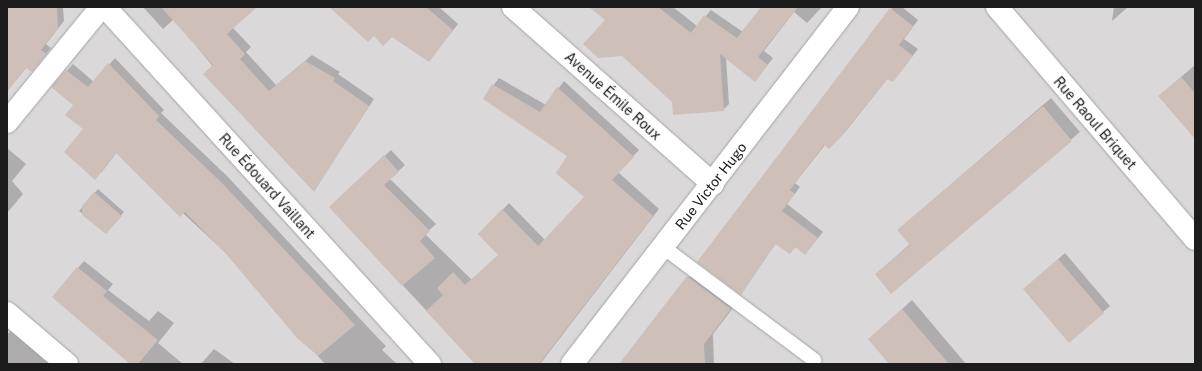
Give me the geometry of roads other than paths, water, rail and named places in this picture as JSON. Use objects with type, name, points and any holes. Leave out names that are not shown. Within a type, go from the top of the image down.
[{"type":"street","points":[[7,122],[100,7]]},
{"type":"street","name":"Rue Édouard Vaillant","points":[[105,7],[430,364]]},
{"type":"street","name":"Avenue Émile Roux","points":[[513,7],[713,184]]},
{"type":"street","name":"Rue Victor Hugo","points":[[579,361],[663,247],[848,7]]},
{"type":"street","name":"Rue Raoul Briquet","points":[[997,7],[1195,239]]},
{"type":"street","points":[[7,313],[67,364]]},
{"type":"lane","points":[[663,247],[814,360]]}]
